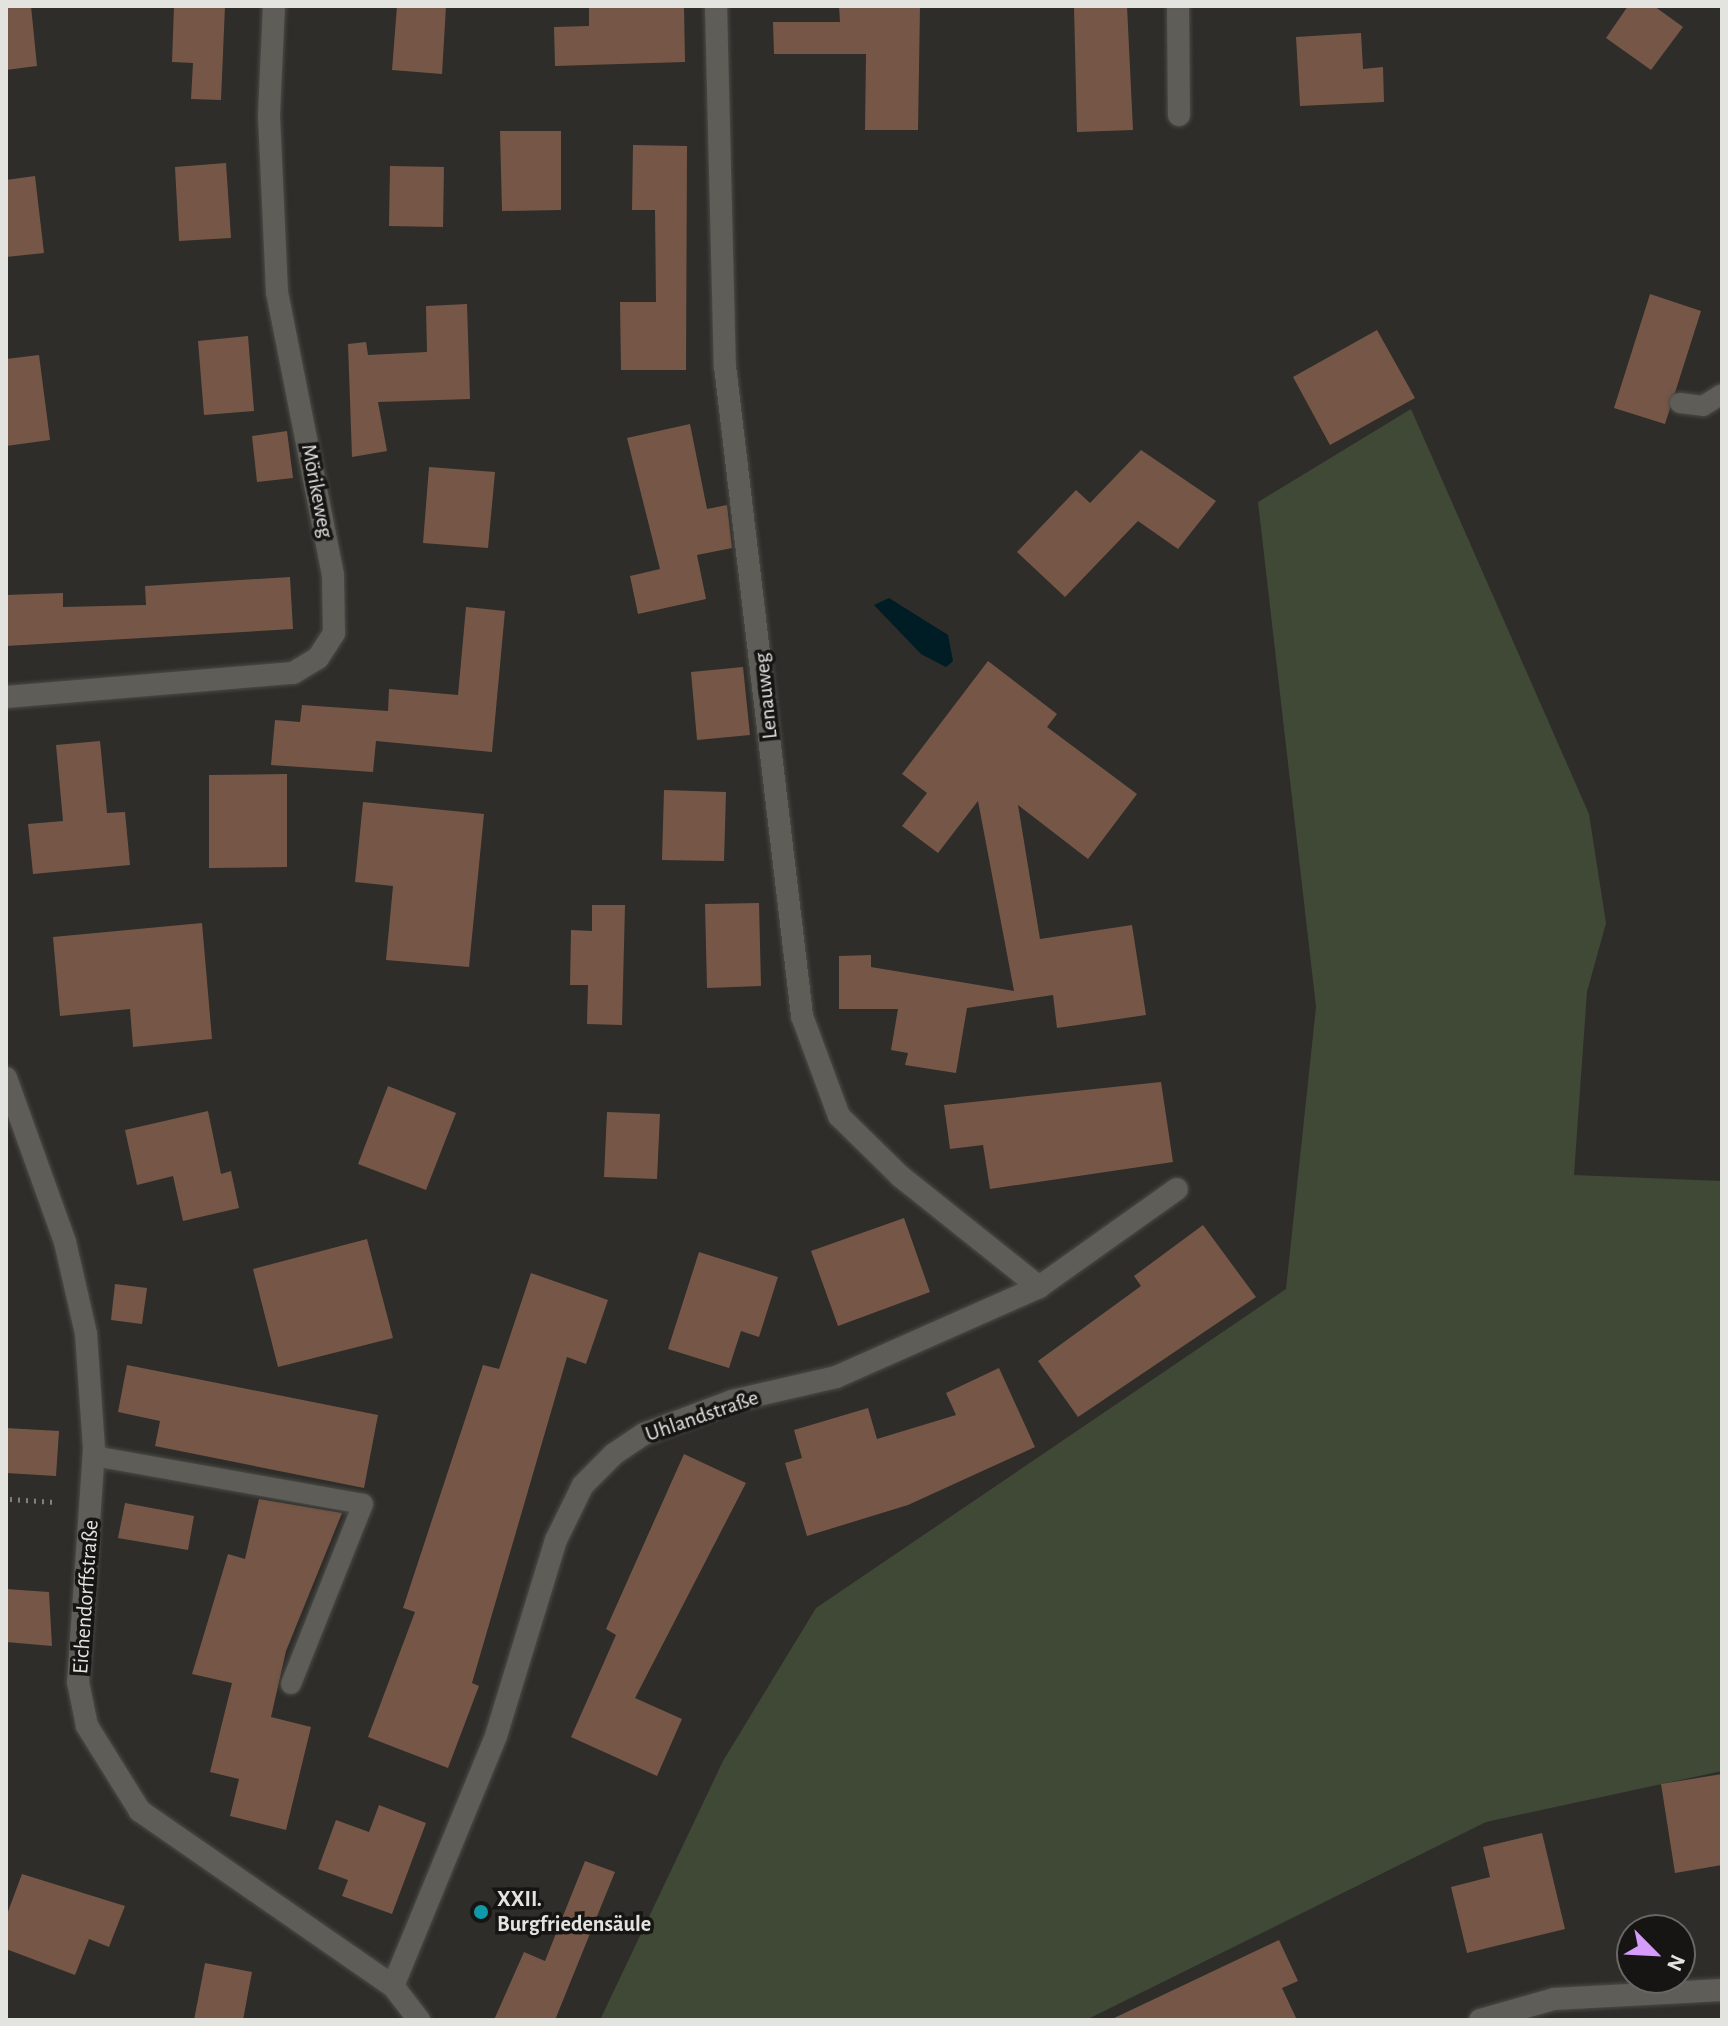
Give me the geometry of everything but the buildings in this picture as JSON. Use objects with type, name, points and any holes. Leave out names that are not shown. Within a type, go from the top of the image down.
[{"type":"street","name":"Mörikeweg","points":[[6,697],[293,673],[318,658],[334,633],[333,575],[277,292],[269,115],[274,6]]},
{"type":"street","name":"Lenauweg","points":[[716,6],[725,366],[802,1016],[839,1116],[900,1176],[1039,1287]]},
{"type":"street","points":[[1178,6],[1179,115]]},
{"type":"street","name":"Eichendorffstraße","points":[[6,1078],[81,1297],[94,1456],[78,1682],[87,1726],[111,1770],[168,1834],[393,1986],[419,2020]]},
{"type":"street","name":"Uhlandstraße","points":[[393,1986],[447,1868],[556,1540],[583,1485],[644,1434],[732,1401],[836,1377],[1039,1287],[1177,1189]]},
{"type":"street","points":[[1480,2020],[1554,1999],[1722,1990]]},
{"type":"lane","points":[[1680,403],[1703,406],[1722,394]]},
{"type":"lane","points":[[94,1456],[363,1504],[291,1684]]},
{"type":"path","points":[[10,1499],[55,1502]]},
{"type":"green space","points":[[1411,409],[1589,814],[1606,923],[1587,992],[1574,1175],[1722,1181],[1722,1771],[1486,1822],[1086,2020],[600,2020],[723,1761],[816,1608],[1286,1289],[1316,1007],[1258,502]]},
{"type":"water","points":[[889,598],[948,635],[953,661],[946,667],[921,654],[874,605]]},
{"type":"place","name":"XXII. Burgfriedensäule","points":[[481,1912]]}]
